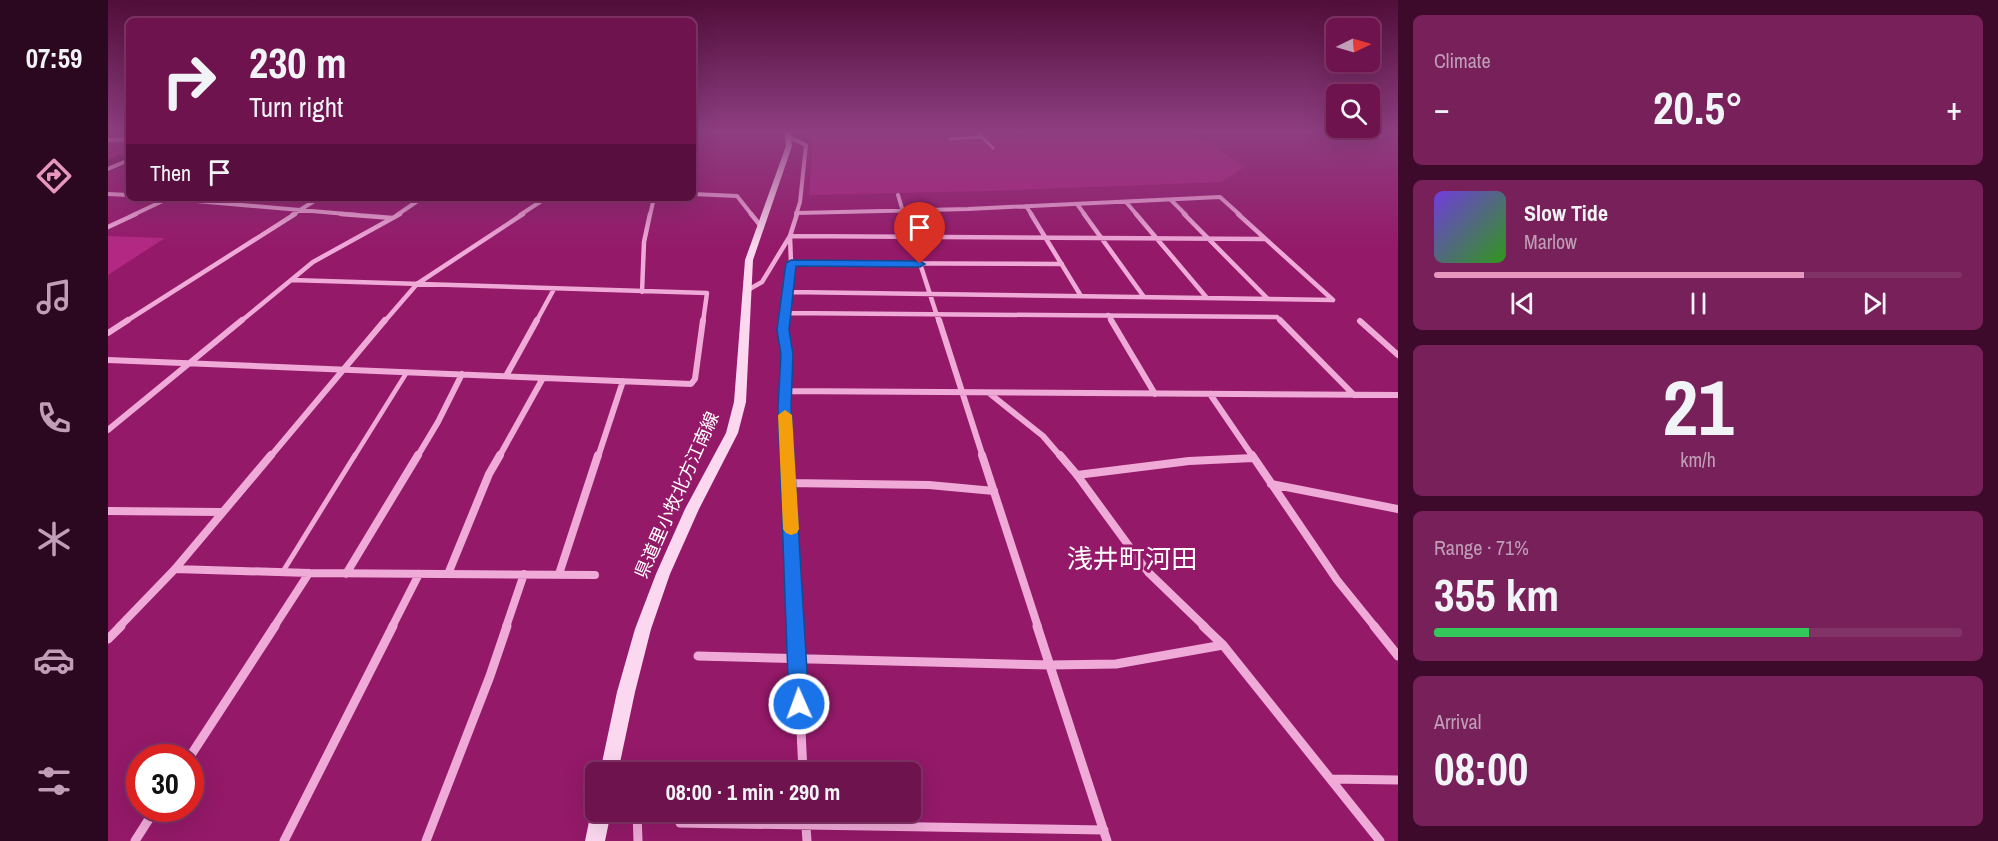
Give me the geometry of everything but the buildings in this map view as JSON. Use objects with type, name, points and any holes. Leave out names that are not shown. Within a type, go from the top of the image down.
[{"type":"main road","name":"県道里小牧北方江南線","points":[[612,762],[641,639],[663,573],[692,509],[732,433],[740,402],[749,260],[781,169]]},
{"type":"main road","points":[[595,841],[599,822]]},
{"type":"street","points":[[746,291],[762,282],[790,236],[800,202],[803,169]]},
{"type":"street","points":[[108,194],[126,195]]},
{"type":"street","points":[[696,194],[737,196],[760,225]]},
{"type":"street","points":[[680,823],[806,825],[1106,836],[898,195]]},
{"type":"street","points":[[789,292],[1333,300],[1220,197],[796,213]]},
{"type":"street","points":[[1171,200],[1268,299]]},
{"type":"street","points":[[108,227],[162,201]]},
{"type":"street","points":[[201,201],[393,218]]},
{"type":"street","points":[[108,333],[314,201]]},
{"type":"street","points":[[108,430],[313,262],[393,218],[418,201]]},
{"type":"street","points":[[108,639],[175,569],[220,512],[301,422],[342,369],[417,284],[542,201]]},
{"type":"street","points":[[642,292],[644,242],[653,201]]},
{"type":"street","points":[[1126,202],[1207,298]]},
{"type":"street","points":[[1077,204],[1144,297]]},
{"type":"street","points":[[1026,206],[1082,296]]},
{"type":"street","points":[[790,236],[1264,239]]},
{"type":"street","points":[[790,236],[789,292],[783,330],[787,354],[785,390],[802,762]]},
{"type":"street","points":[[791,263],[1062,264]]},
{"type":"street","points":[[108,360],[691,384],[695,379],[707,293],[291,280]]},
{"type":"street","points":[[506,376],[554,289]]},
{"type":"street","points":[[786,313],[1277,317],[1354,395]]},
{"type":"street","points":[[1108,315],[1155,394]]},
{"type":"street","points":[[1359,321],[1398,356]]},
{"type":"street","points":[[346,574],[438,422],[462,374]]},
{"type":"street","points":[[448,574],[489,474],[543,378]]},
{"type":"street","points":[[559,574],[622,381]]},
{"type":"street","points":[[785,390],[1398,396]]},
{"type":"street","points":[[988,392],[1042,436],[1077,475],[1148,572],[1223,645],[1380,841]]},
{"type":"street","points":[[1210,394],[1337,580],[1398,656]]},
{"type":"street","points":[[1077,475],[1189,461],[1253,458]]},
{"type":"street","points":[[789,483],[929,485],[994,491]]},
{"type":"street","points":[[1271,484],[1398,509]]},
{"type":"street","points":[[108,511],[220,512]]},
{"type":"street","points":[[175,569],[346,574],[595,575]]},
{"type":"street","points":[[198,744],[309,573]]},
{"type":"street","points":[[284,841],[419,574]]},
{"type":"street","points":[[426,841],[490,676],[524,574]]},
{"type":"street","points":[[698,656],[1050,665],[1116,664],[1223,645]]},
{"type":"street","points":[[1331,779],[1398,780]]},
{"type":"street","points":[[135,841],[147,822]]},
{"type":"street","points":[[637,822],[638,841]]},
{"type":"street","points":[[806,822],[807,841]]},
{"type":"lane","points":[[282,573],[407,372]]},
{"type":"shaded area","points":[[811,169],[1241,169],[1221,182],[809,195]]},
{"type":"slow traffic","points":[[785,415],[791,529]]},
{"type":"district","name":"浅井町河田","points":[[1132,559]]},
{"type":"route","points":[[799,704],[784,407],[787,354],[783,330],[791,263],[920,264]]}]
